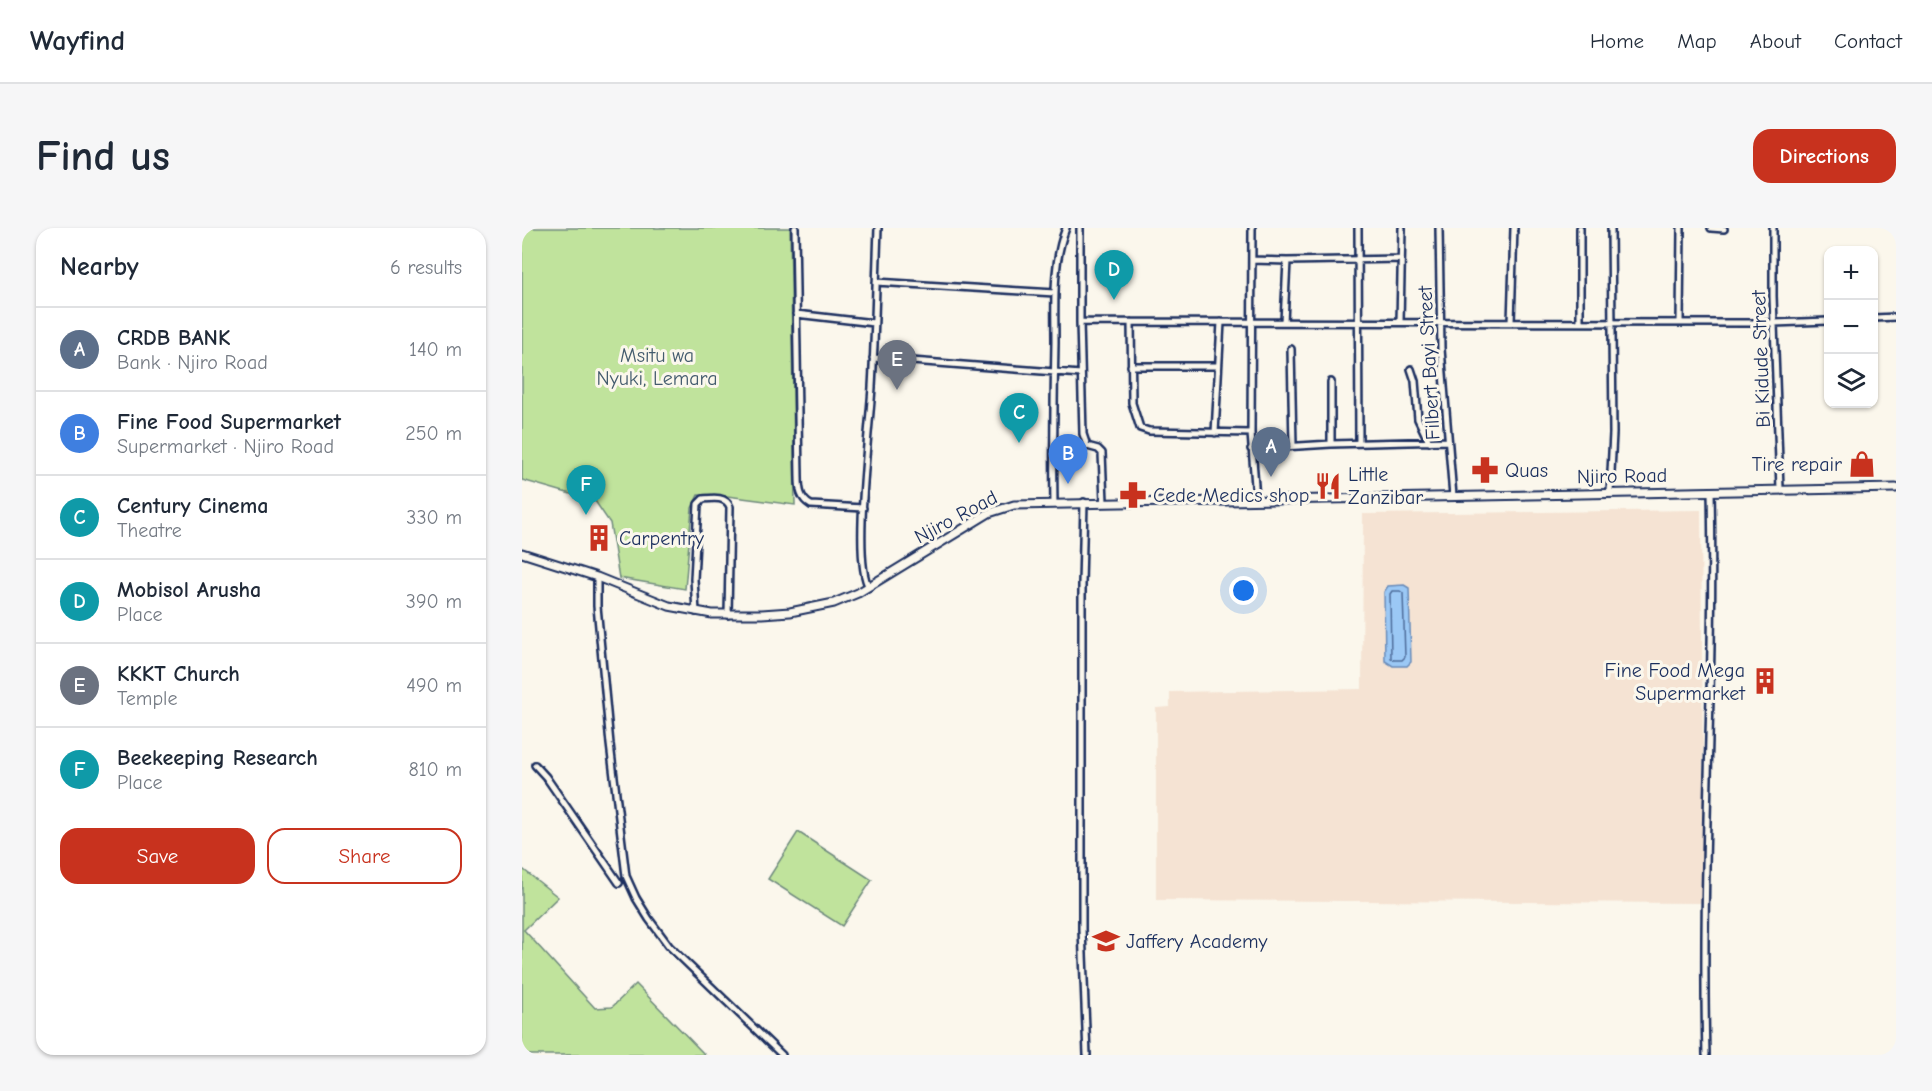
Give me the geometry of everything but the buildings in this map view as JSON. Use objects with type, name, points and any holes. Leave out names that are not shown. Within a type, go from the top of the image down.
[{"type":"street","points":[[795,228],[798,477],[801,495],[804,501],[811,505],[863,508]]},
{"type":"street","points":[[869,586],[862,552],[863,508],[873,358],[878,228]]},
{"type":"street","points":[[1054,504],[1055,293],[1058,261],[1066,228]]},
{"type":"street","points":[[1080,228],[1084,439],[1087,446],[1098,449],[1102,453],[1104,502]]},
{"type":"street","points":[[1252,228],[1251,449],[1256,499]]},
{"type":"street","points":[[1358,228],[1359,443]]},
{"type":"street","points":[[1400,322],[1402,228]]},
{"type":"street","name":"Filbert Bayi Street","points":[[1439,228],[1440,323],[1454,496]]},
{"type":"street","points":[[1511,322],[1514,228]]},
{"type":"street","points":[[1580,228],[1580,322]]},
{"type":"street","points":[[1610,492],[1611,228]]},
{"type":"street","points":[[1680,323],[1681,228]]},
{"type":"street","points":[[1711,228],[1724,229]]},
{"type":"street","name":"Bi Kidude Street","points":[[1773,228],[1780,489]]},
{"type":"street","points":[[1252,260],[1401,259]]},
{"type":"street","points":[[1284,322],[1287,261]]},
{"type":"street","points":[[876,282],[1055,293]]},
{"type":"street","points":[[796,314],[874,323]]},
{"type":"street","points":[[1878,318],[1896,317]]},
{"type":"street","points":[[1080,322],[1824,321]]},
{"type":"street","points":[[1131,322],[1132,403],[1138,426],[1142,430],[1251,433]]},
{"type":"street","points":[[1215,433],[1221,322]]},
{"type":"street","points":[[1291,349],[1293,446]]},
{"type":"street","points":[[873,358],[1081,374]]},
{"type":"street","points":[[1131,366],[1218,366]]},
{"type":"street","points":[[1411,369],[1415,381],[1418,419],[1429,442]]},
{"type":"street","points":[[1331,382],[1331,444]]},
{"type":"street","points":[[1251,449],[1448,441]]},
{"type":"street","name":"Njiro Road","points":[[522,553],[597,577],[669,606],[696,612],[728,615],[762,614],[807,609],[842,600],[997,509],[1021,504],[1896,488]]},
{"type":"street","points":[[1706,1055],[1711,696],[1711,491]]},
{"type":"street","points":[[696,612],[694,579],[698,504],[703,499],[723,499],[730,507],[728,615]]},
{"type":"street","points":[[1084,502],[1082,929],[1087,1055]]},
{"type":"street","points":[[597,577],[603,676],[626,876],[636,898],[669,946],[782,1055]]},
{"type":"street","points":[[535,765],[546,777],[619,883]]},
{"type":"shaded area","points":[[1701,510],[1704,903],[1156,900],[1156,708],[1170,707],[1170,692],[1362,689],[1363,514]]},
{"type":"green space","name":"Msitu wa Nyuki, Lemara","points":[[522,228],[790,228],[795,505],[727,496],[698,495],[692,508],[685,589],[619,578],[610,523],[595,501],[522,480]]},
{"type":"green space","points":[[798,832],[872,880],[842,926],[768,879]]},
{"type":"green space","points":[[524,870],[558,897],[524,930],[595,1008],[612,1007],[636,984],[705,1055],[522,1055],[522,871]]},
{"type":"water","points":[[1404,585],[1409,588],[1411,662],[1407,666],[1393,666],[1385,661],[1384,592],[1388,586]]},
{"type":"place","name":"Mobisol Arusha","points":[[1114,300]]},
{"type":"place","name":"KKKT Church","points":[[897,390]]},
{"type":"place","name":"Century Cinema","points":[[1019,443]]},
{"type":"place","name":"Tire repair","points":[[1862,464]]},
{"type":"place","name":"Quas","points":[[1485,470]]},
{"type":"place","name":"CRDB BANK","points":[[1271,477]]},
{"type":"place","name":"Fine Food Supermarket","points":[[1068,484]]},
{"type":"place","name":"Little Zanzibar","points":[[1328,486]]},
{"type":"place","name":"Cede Medics shop","points":[[1133,495]]},
{"type":"place","name":"Beekeeping Research","points":[[586,515]]},
{"type":"place","name":"Carpentry","points":[[599,538]]},
{"type":"place","name":"Fine Food Mega Supermarket","points":[[1765,681]]},
{"type":"place","name":"Jaffery Academy","points":[[1106,941]]}]
